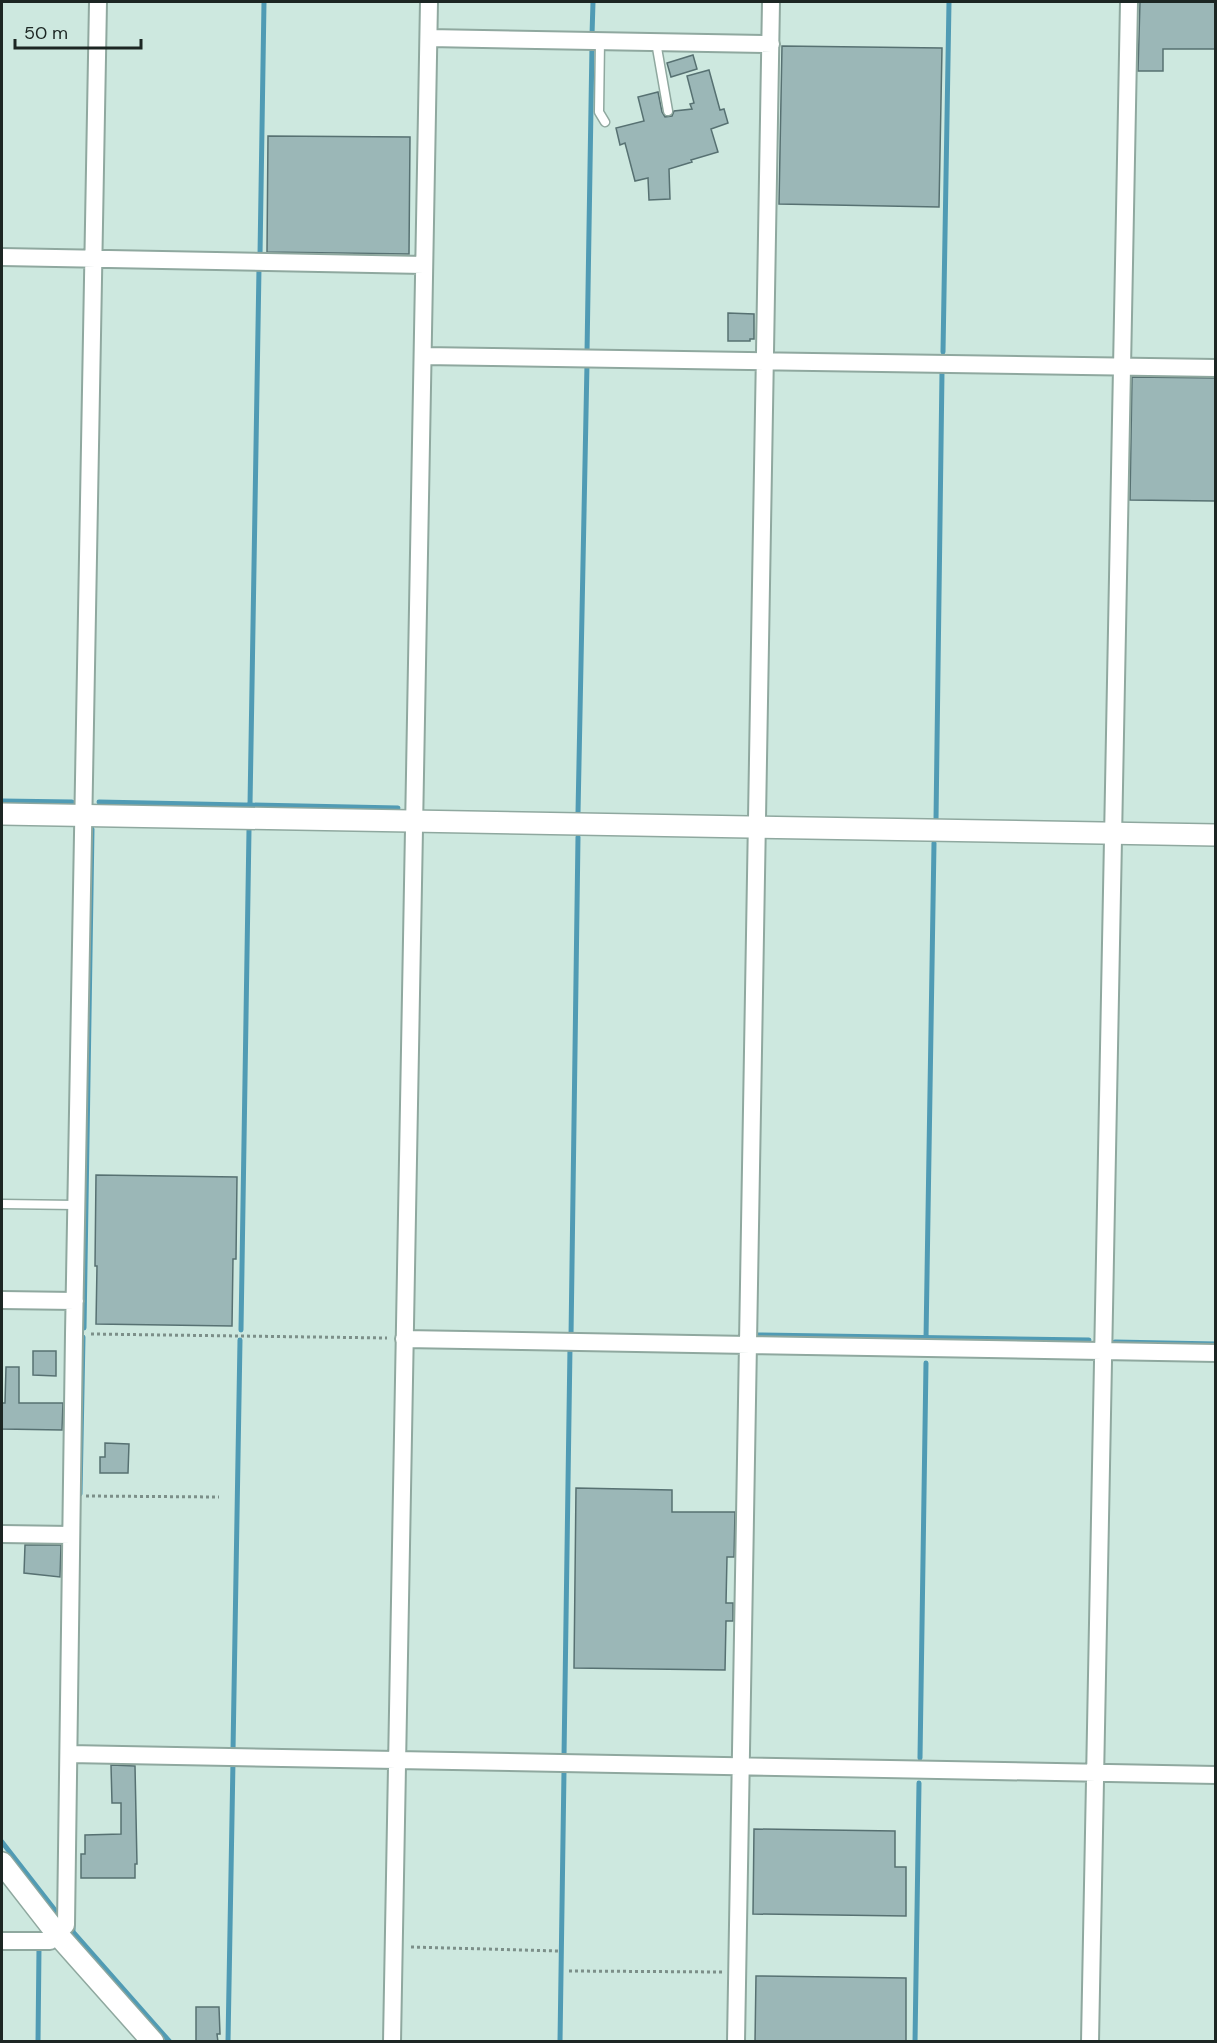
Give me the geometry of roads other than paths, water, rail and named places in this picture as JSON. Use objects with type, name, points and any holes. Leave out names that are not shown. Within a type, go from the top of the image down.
[{"type":"street","points":[[2,1941],[50,1941],[66,1925],[76,1205],[98,2]]},
{"type":"street","points":[[392,2042],[429,2]]},
{"type":"street","points":[[736,2042],[771,2]]},
{"type":"street","points":[[1090,2042],[1128,2]]},
{"type":"street","points":[[429,38],[771,44]]},
{"type":"street","points":[[2,257],[424,265]]},
{"type":"street","points":[[423,356],[1215,368]]},
{"type":"street","points":[[2,814],[1215,835]]},
{"type":"street","points":[[2,1300],[75,1301]]},
{"type":"street","points":[[404,1339],[1215,1353]]},
{"type":"street","points":[[2,1534],[71,1535]]},
{"type":"street","points":[[69,1754],[1215,1775]]},
{"type":"street","points":[[2,1863],[58,1935],[153,2042]]},
{"type":"lane","points":[[600,41],[599,112],[604,122]]},
{"type":"lane","points":[[656,42],[668,111]]},
{"type":"lane","points":[[2,1204],[76,1205]]},
{"type":"waterway","points":[[260,255],[264,2]]},
{"type":"waterway","points":[[592,35],[593,2]]},
{"type":"waterway","points":[[943,352],[949,2]]},
{"type":"waterway","points":[[587,353],[592,45]]},
{"type":"waterway","points":[[250,805],[259,268]]},
{"type":"waterway","points":[[578,813],[587,364]]},
{"type":"waterway","points":[[936,820],[942,372]]},
{"type":"waterway","points":[[2,801],[72,802]]},
{"type":"waterway","points":[[99,802],[398,808]]},
{"type":"waterway","points":[[84,1328],[92,829]]},
{"type":"waterway","points":[[241,1330],[249,830]]},
{"type":"waterway","points":[[571,1337],[578,837]]},
{"type":"waterway","points":[[926,1339],[934,843]]},
{"type":"waterway","points":[[757,1335],[1089,1340]]},
{"type":"waterway","points":[[80,1494],[83,1337]]},
{"type":"waterway","points":[[233,1751],[240,1340]]},
{"type":"waterway","points":[[1115,1342],[1216,1344]]},
{"type":"waterway","points":[[564,1757],[570,1347]]},
{"type":"waterway","points":[[920,1758],[926,1363]]},
{"type":"waterway","points":[[228,2042],[233,1761]]},
{"type":"waterway","points":[[560,2042],[564,1771]]},
{"type":"waterway","points":[[915,2042],[919,1783]]},
{"type":"waterway","points":[[2,1842],[58,1914]]},
{"type":"waterway","points":[[73,1921],[73,1932],[170,2042]]},
{"type":"waterway","points":[[36,1948],[39,1948],[38,2042]]}]
